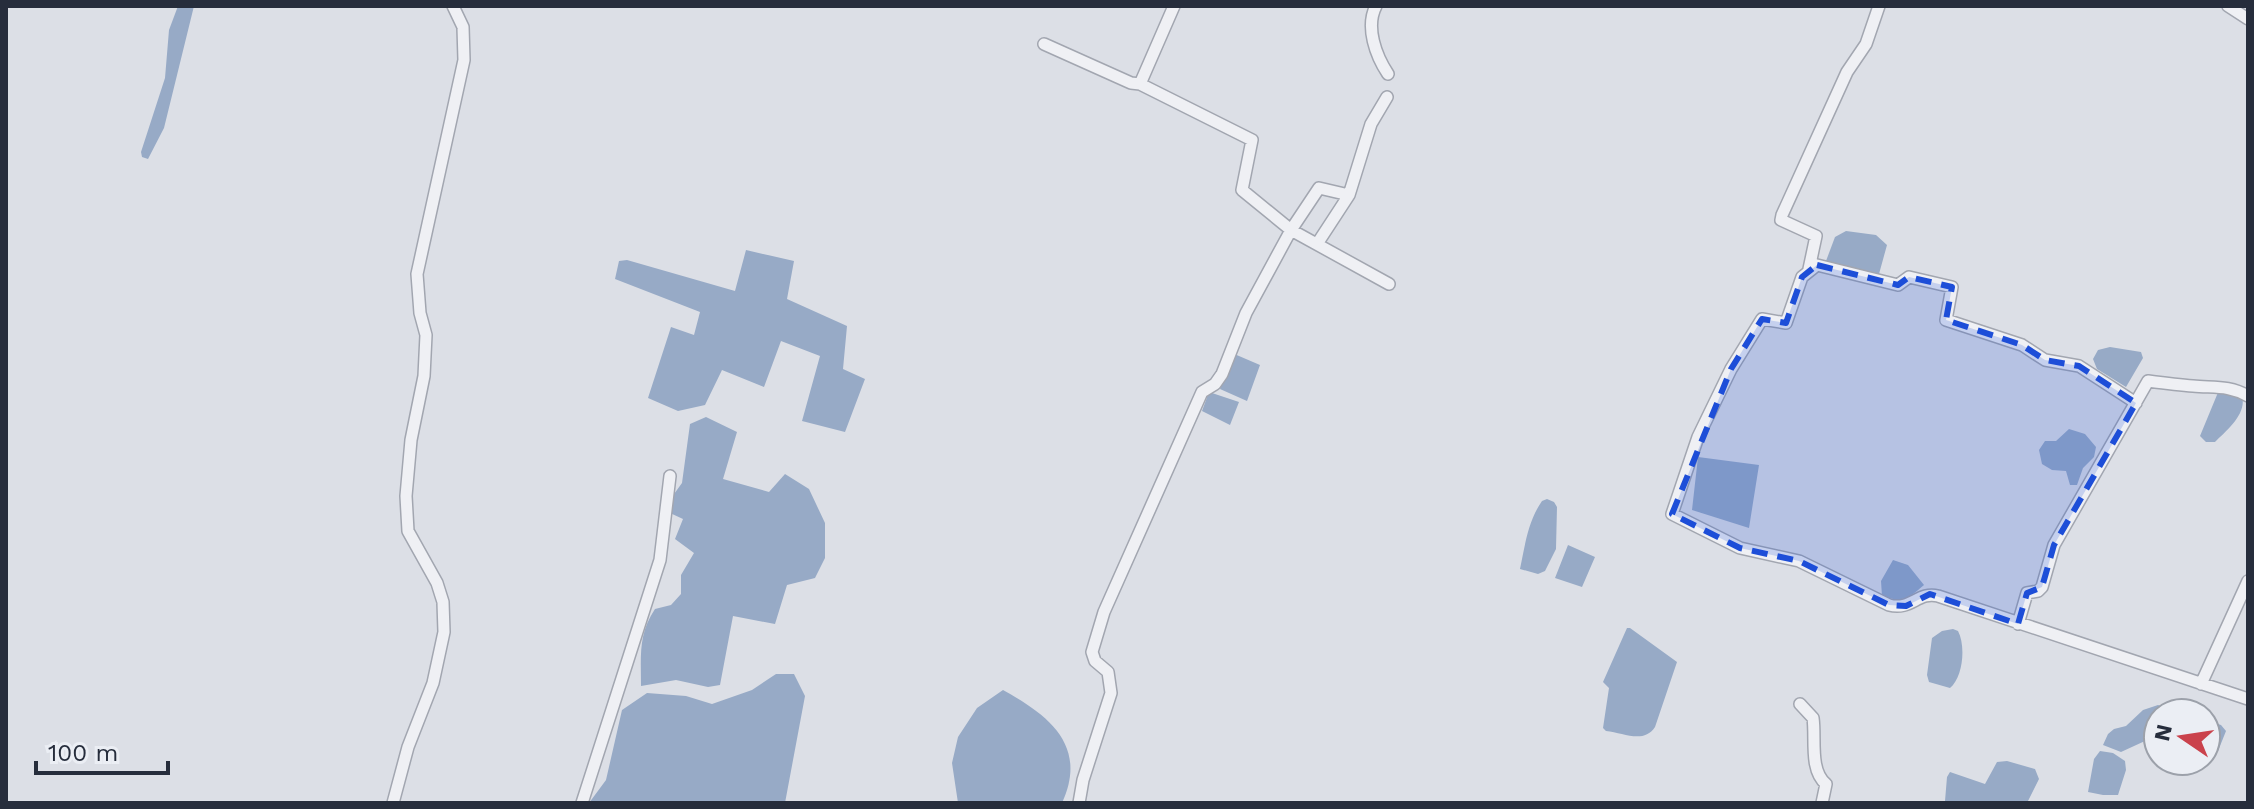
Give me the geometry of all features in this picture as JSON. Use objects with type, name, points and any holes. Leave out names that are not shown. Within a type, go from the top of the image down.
[{"type":"street","points":[[393,803],[408,747],[433,683],[445,619],[437,583],[408,531],[406,496],[411,440],[424,376],[426,335],[420,313],[417,274],[464,60],[463,27],[453,6]]},
{"type":"street","points":[[1140,84],[1174,6]]},
{"type":"street","points":[[1376,6],[1373,12],[1374,47],[1388,74]]},
{"type":"street","points":[[1809,269],[1816,236],[1785,223],[1781,220],[1782,215],[1847,72],[1866,44],[1879,6]]},
{"type":"street","points":[[2228,6],[2248,19]]},
{"type":"street","points":[[1044,44],[1131,83],[1140,84],[1252,140],[1242,190],[1291,230],[1389,284]]},
{"type":"street","points":[[1317,244],[1349,195],[1371,124],[1387,97]]},
{"type":"street","points":[[1079,803],[1083,780],[1111,693],[1108,672],[1095,661],[1092,652],[1104,612],[1202,392],[1215,384],[1222,374],[1246,313],[1291,230],[1319,188],[1349,195]]},
{"type":"street","points":[[2136,403],[2079,366],[2045,360],[2022,345],[1946,320],[1952,287],[1909,277],[1898,285],[1817,265],[1802,277],[1786,323],[1762,319],[1731,369],[1698,437],[1672,514],[1740,548],[1799,561],[1889,605],[1906,606],[1930,594],[2248,699]]},
{"type":"street","points":[[2018,624],[2027,593],[2042,587],[2054,545],[2148,381],[2196,387],[2222,386],[2248,396]]},
{"type":"street","points":[[582,803],[660,560],[670,476]]},
{"type":"street","points":[[2201,684],[2248,581]]},
{"type":"street","points":[[1800,704],[1813,718],[1815,764],[1821,780],[1826,784],[1822,803]]},
{"type":"highlighted area","points":[[1817,265],[1898,285],[1909,277],[1952,287],[1946,320],[2022,345],[2045,360],[2079,366],[2136,403],[2054,545],[2042,587],[2027,593],[2018,624],[1930,594],[1906,606],[1889,605],[1799,561],[1740,548],[1672,514],[1731,369],[1762,319],[1786,323],[1802,277]]},
{"type":"water","points":[[178,6],[194,6],[164,128],[148,159],[142,157],[141,152],[165,78],[169,30]]},
{"type":"water","points":[[1846,231],[1876,235],[1887,245],[1879,274],[1826,261],[1835,237]]},
{"type":"water","points":[[746,250],[794,261],[787,299],[847,326],[843,369],[865,379],[845,432],[802,421],[820,356],[781,341],[764,387],[722,370],[705,405],[678,411],[648,398],[671,327],[694,335],[700,312],[615,279],[619,261],[627,260],[735,291]]},
{"type":"water","points":[[2110,347],[2141,352],[2143,358],[2126,387],[2097,369],[2093,359],[2098,350]]},
{"type":"water","points":[[1232,353],[1260,365],[1247,401],[1220,389]]},
{"type":"water","points":[[2219,390],[2242,396],[2242,409],[2215,442],[2206,442],[2200,436]]},
{"type":"water","points":[[1209,392],[1239,402],[1230,425],[1202,411]]},
{"type":"water","points":[[706,417],[737,432],[723,479],[769,492],[785,474],[809,489],[825,523],[825,558],[815,578],[787,585],[775,624],[733,616],[720,685],[708,687],[676,680],[641,686],[642,646],[646,628],[655,609],[671,605],[681,594],[681,575],[694,553],[675,539],[683,519],[670,513],[669,501],[682,483],[690,424]]},
{"type":"water","points":[[2069,429],[2085,434],[2096,447],[2094,457],[2083,468],[2077,485],[2070,485],[2066,471],[2052,470],[2042,464],[2039,450],[2045,441],[2056,441]]},
{"type":"water","points":[[1698,457],[1759,465],[1749,528],[1692,510]]},
{"type":"water","points":[[1547,499],[1557,507],[1556,549],[1545,571],[1538,574],[1520,569],[1533,517],[1542,501]]},
{"type":"water","points":[[1568,545],[1595,557],[1582,587],[1555,578]]},
{"type":"water","points":[[1893,560],[1908,565],[1924,585],[1914,594],[1895,599],[1882,596],[1881,581]]},
{"type":"water","points":[[1627,628],[1677,662],[1655,727],[1639,736],[1603,728],[1609,688],[1603,682]]},
{"type":"water","points":[[1942,631],[1958,631],[1962,653],[1958,677],[1950,688],[1929,682],[1927,675],[1932,638]]},
{"type":"water","points":[[776,674],[794,674],[805,696],[785,803],[589,803],[606,780],[622,710],[647,693],[686,696],[712,704],[752,690]]},
{"type":"water","points":[[1003,690],[1036,711],[1060,735],[1070,765],[1069,783],[1062,803],[958,803],[952,763],[958,737],[977,708]]},
{"type":"water","points":[[2142,711],[2142,742],[2121,752],[2103,745],[2114,729],[2126,726]]},
{"type":"water","points":[[2100,751],[2113,753],[2125,761],[2126,770],[2118,795],[2088,792],[2094,759]]},
{"type":"water","points":[[2007,761],[2035,769],[2039,779],[2027,803],[1945,801],[1950,772],[1985,784],[1997,762]]}]
